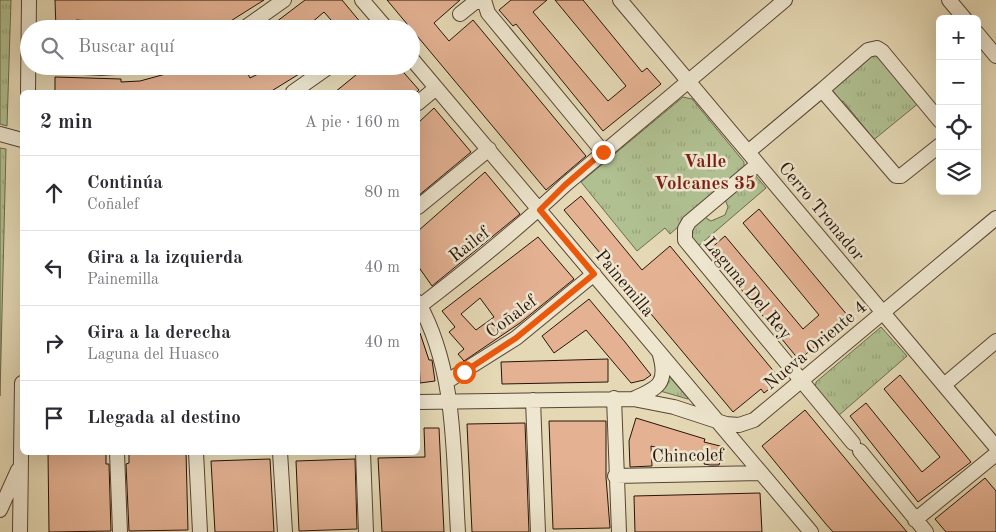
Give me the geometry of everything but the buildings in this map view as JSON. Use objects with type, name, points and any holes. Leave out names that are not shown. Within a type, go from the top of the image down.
[{"type":"street","points":[[29,0],[29,20]]},
{"type":"street","points":[[256,20],[284,0]]},
{"type":"street","points":[[362,0],[376,20]]},
{"type":"street","name":"Railef","points":[[420,303],[478,262],[540,210],[603,152],[784,0]]},
{"type":"street","points":[[950,0],[962,15]]},
{"type":"street","points":[[460,14],[475,2],[483,1],[488,13],[603,152]]},
{"type":"street","name":"Cerro Tronador","points":[[623,1],[688,82],[996,447]]},
{"type":"street","points":[[981,38],[996,56]]},
{"type":"street","points":[[748,152],[868,50],[877,48],[882,51],[936,116]]},
{"type":"street","name":"Painemilla","points":[[420,69],[811,532]]},
{"type":"street","points":[[28,75],[28,90]]},
{"type":"street","points":[[295,90],[317,75]]},
{"type":"street","points":[[420,101],[436,88]]},
{"type":"street","points":[[822,90],[896,176],[902,176],[936,148]]},
{"type":"street","points":[[0,134],[20,139]]},
{"type":"street","points":[[420,205],[488,149]]},
{"type":"street","name":"Laguna Del Rey","points":[[758,164],[690,222],[685,229],[686,245],[801,380],[926,532]]},
{"type":"street","name":"Nueva Oriente 4","points":[[420,402],[633,399],[674,406],[718,422],[739,425],[749,422],[996,218]]},
{"type":"street","name":"Coñalef","points":[[446,382],[516,338],[594,274]]},
{"type":"street","points":[[420,308],[436,343],[450,401],[458,532]]},
{"type":"street","points":[[944,385],[996,341]]},
{"type":"street","points":[[633,399],[654,389],[660,382],[664,373],[659,352]]},
{"type":"street","points":[[614,398],[615,476],[619,532]]},
{"type":"street","points":[[533,400],[538,532]]},
{"type":"street","points":[[915,520],[996,454]]},
{"type":"street","points":[[117,455],[120,532]]},
{"type":"street","points":[[196,455],[200,532]]},
{"type":"street","points":[[280,455],[285,532]]},
{"type":"street","points":[[363,455],[366,532]]},
{"type":"street","points":[[0,510],[16,477],[21,457]]},
{"type":"street","points":[[20,532],[21,457]]},
{"type":"street","name":"Chincolef","points":[[615,476],[761,473]]},
{"type":"green space","points":[[0,0],[11,0],[7,126],[0,124]]},
{"type":"green space","points":[[876,53],[920,102],[871,142],[866,135],[868,132],[843,101],[839,104],[830,91],[872,54]]},
{"type":"green space","points":[[683,97],[692,99],[744,162],[744,169],[670,234],[665,228],[637,251],[581,182]]},
{"type":"green space","points":[[0,148],[6,149],[0,396]]},
{"type":"green space","points":[[755,175],[766,188],[696,248],[693,245],[690,227],[703,216],[711,221],[725,215],[728,207],[724,197]]},
{"type":"green space","points":[[881,327],[907,356],[838,416],[815,389],[816,382]]},
{"type":"green space","points":[[668,375],[688,398],[688,399],[660,391]]},
{"type":"district","name":"Valle Volcanes 35","points":[[705,171]]},
{"type":"route","points":[[464,372],[516,338],[594,274],[540,210],[603,152]]}]
